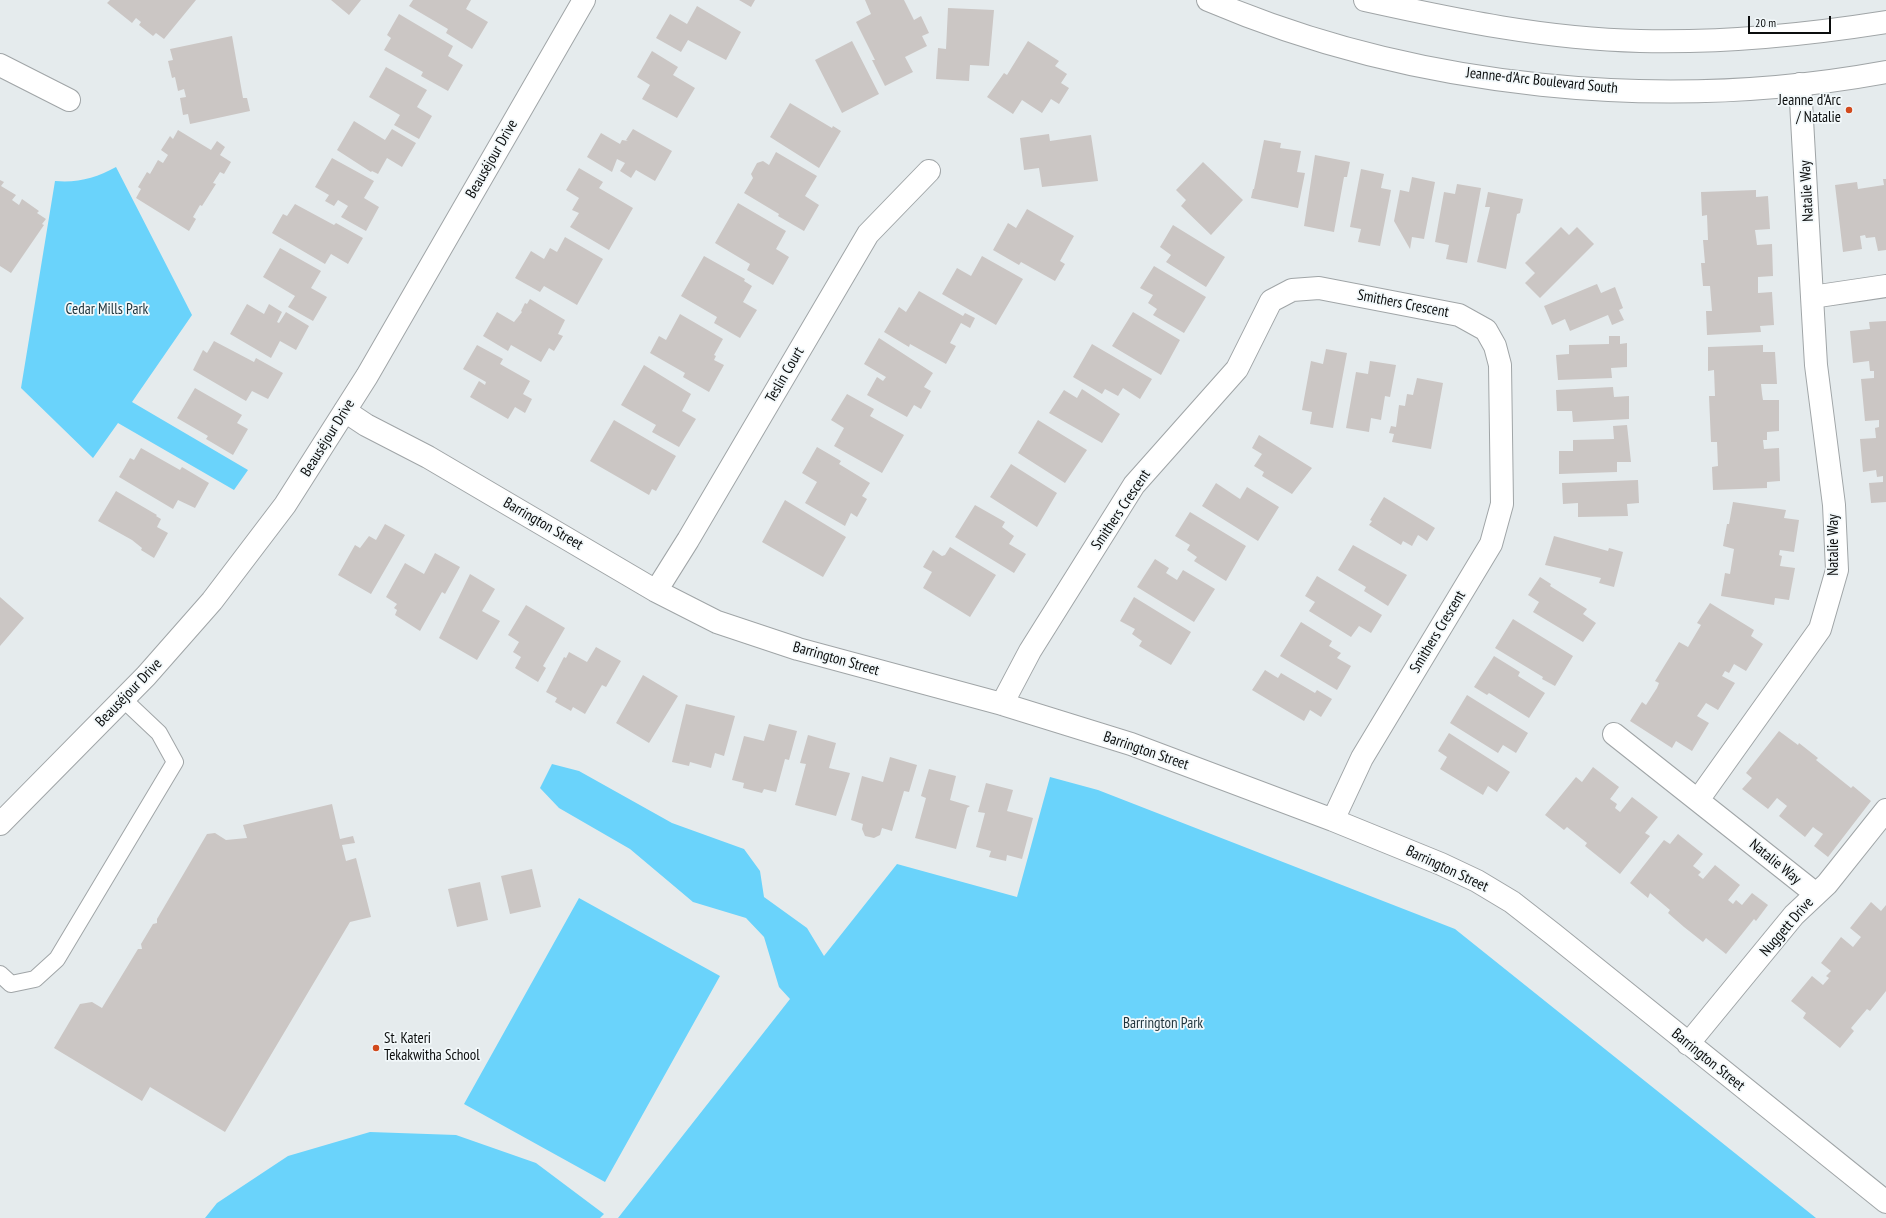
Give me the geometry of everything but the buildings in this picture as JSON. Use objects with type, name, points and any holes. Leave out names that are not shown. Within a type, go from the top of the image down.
[{"type":"street","name":"Beauséjour Drive","points":[[0,824],[123,699],[212,601],[266,532],[323,447],[345,411],[584,0]]},
{"type":"street","name":"Jeanne-d'Arc Boulevard South","points":[[1208,0],[1254,20],[1320,41],[1389,60],[1452,72],[1540,84],[1672,92],[1738,90],[1800,84],[1886,72]]},
{"type":"street","points":[[1365,0],[1425,14],[1501,27],[1572,36],[1639,41],[1705,41],[1769,37],[1838,30],[1886,22]]},
{"type":"street","points":[[0,65],[69,100]]},
{"type":"street","name":"Natalie Way","points":[[1698,800],[1820,629],[1837,570],[1834,505],[1816,364],[1800,84]]},
{"type":"street","name":"Teslin Court","points":[[656,591],[688,540],[868,234],[929,171]]},
{"type":"street","points":[[1812,297],[1886,286]]},
{"type":"street","name":"Smithers Crescent","points":[[1002,704],[1030,651],[1134,485],[1237,368],[1271,301],[1292,290],[1319,288],[1459,315],[1486,330],[1495,346],[1500,365],[1502,504],[1491,544],[1362,758],[1333,820]]},
{"type":"street","name":"Barrington Street","points":[[345,411],[366,425],[428,457],[656,591],[717,622],[791,647],[1002,704],[1131,744],[1333,820],[1441,864],[1477,881],[1512,902],[1886,1202]]},
{"type":"street","name":"Natalie Way","points":[[1614,734],[1816,894]]},
{"type":"street","name":"Nuggett Drive","points":[[1688,1044],[1794,915],[1827,884],[1886,810]]},
{"type":"lane","points":[[5,979],[35,980],[56,959],[175,762],[159,733],[123,699]]},
{"type":"green space","name":"Cedar Mills Park","points":[[116,167],[192,315],[132,402],[248,470],[234,490],[118,423],[93,458],[21,388],[55,181],[87,179]]},
{"type":"green space","name":"Barrington Park","points":[[552,764],[579,771],[672,823],[744,849],[760,871],[764,897],[807,928],[824,956],[897,864],[1017,897],[1050,777],[1098,790],[1455,929],[1816,1218],[618,1218],[790,999],[779,987],[764,937],[746,918],[693,902],[630,849],[559,808],[540,788]]},
{"type":"green space","points":[[579,898],[720,976],[605,1182],[464,1104]]},
{"type":"green space","points":[[370,1132],[456,1135],[536,1163],[604,1214],[600,1218],[205,1218],[217,1203],[288,1156]]},
{"type":"place","name":"Jeanne d'Arc / Natalie","points":[[1849,110]]},
{"type":"place","name":"St. Kateri Tekakwitha School","points":[[376,1048]]}]
